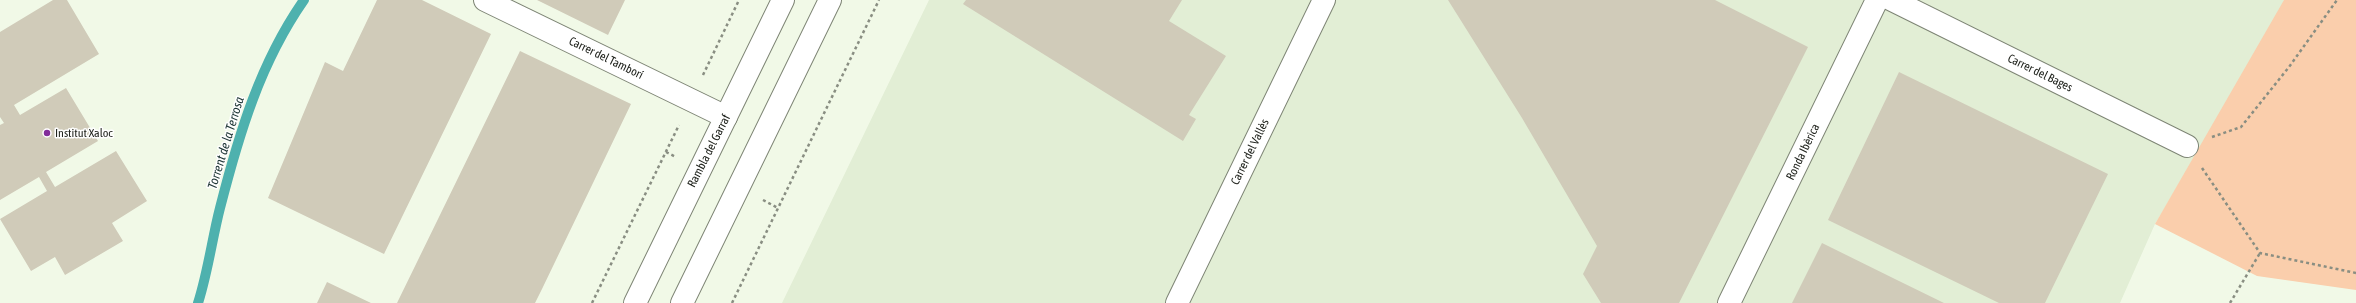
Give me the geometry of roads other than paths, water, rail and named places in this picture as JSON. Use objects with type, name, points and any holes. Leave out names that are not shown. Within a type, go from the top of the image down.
[{"type":"street","name":"Carrer del Tamborí","points":[[485,0],[726,117]]},
{"type":"street","name":"Rambla del Garraf","points":[[635,303],[783,0]]},
{"type":"street","points":[[682,303],[830,0]]},
{"type":"street","name":"Carrer del Vallès","points":[[1177,303],[1324,0]]},
{"type":"street","name":"Ronda Ibèrica","points":[[1728,303],[1877,0]]},
{"type":"street","name":"Carrer del Bages","points":[[1892,0],[2187,146]]},
{"type":"waterway","name":"Torrent de la Terrosa","points":[[198,303],[205,279],[220,208],[243,126],[263,74],[275,49],[304,0]]},
{"type":"place","name":"Institut Xaloc","points":[[47,133]]}]
